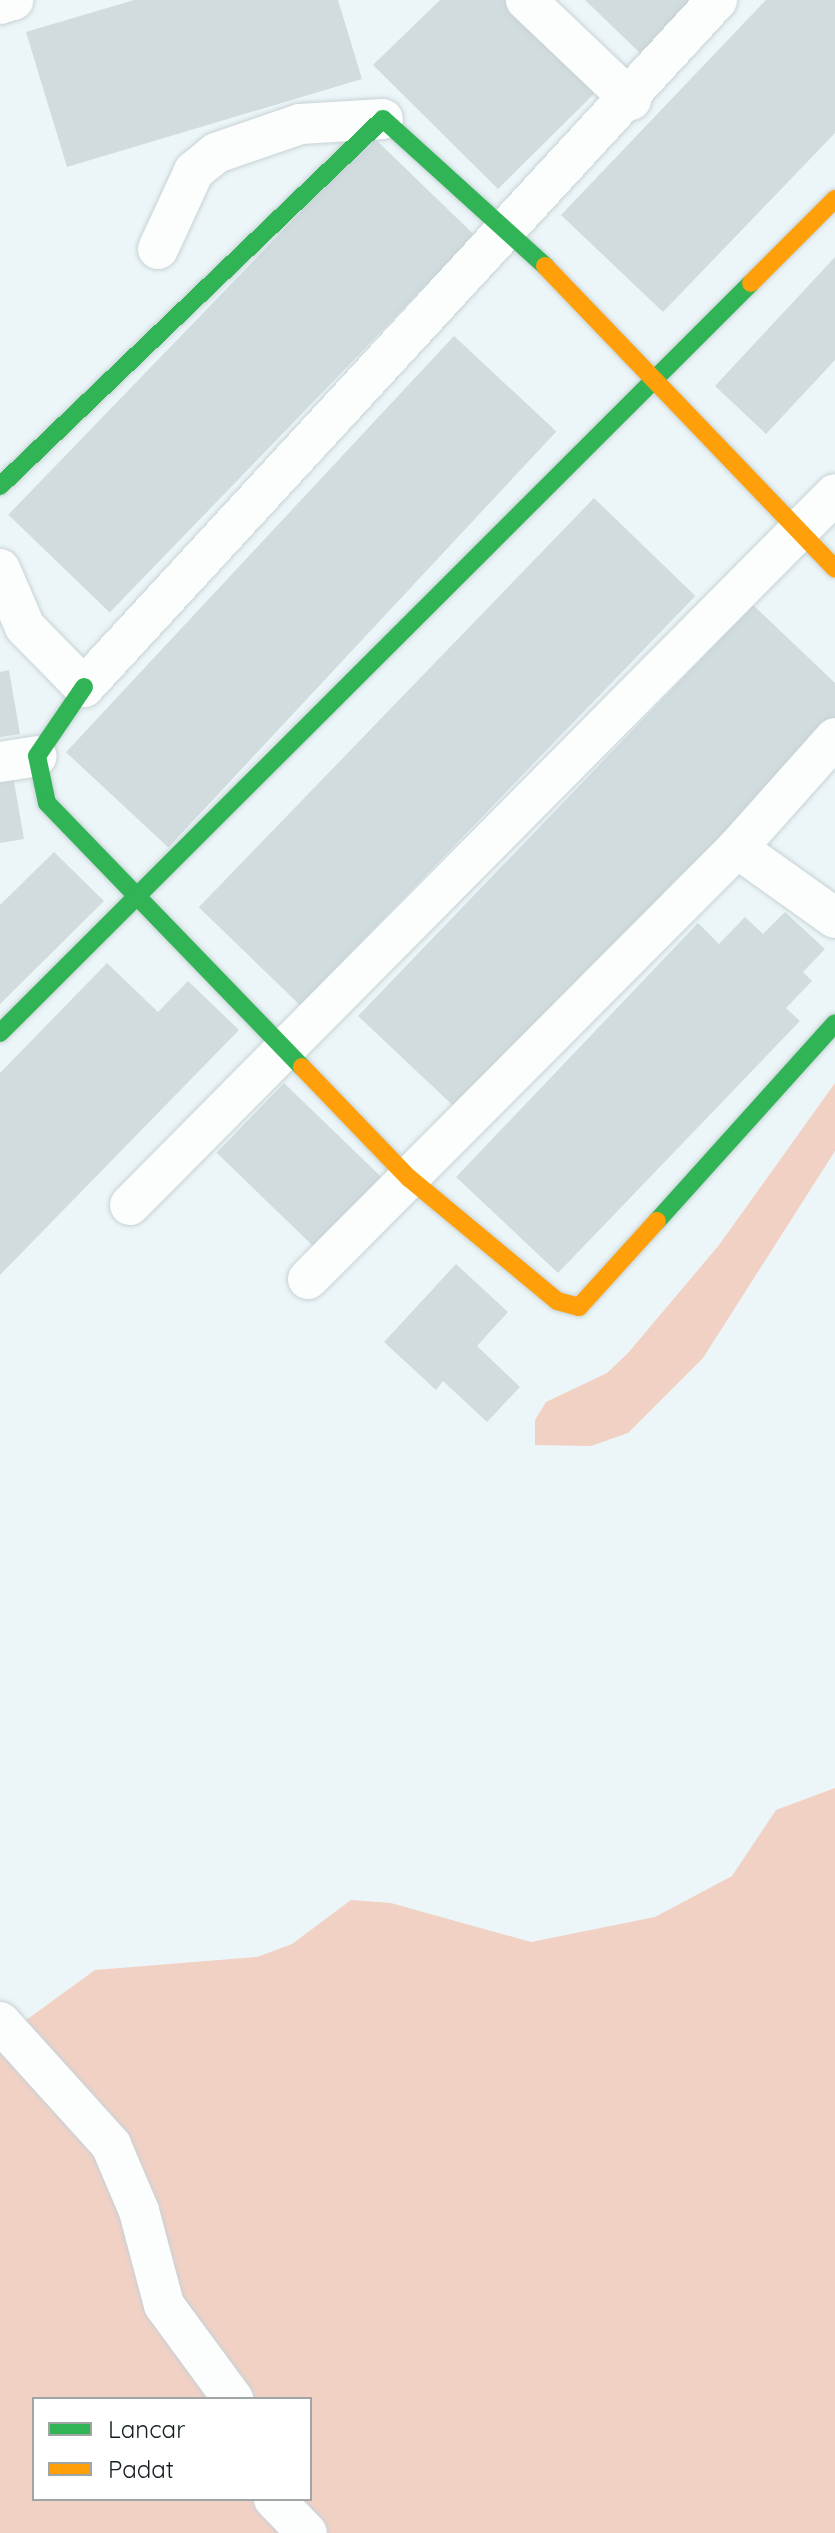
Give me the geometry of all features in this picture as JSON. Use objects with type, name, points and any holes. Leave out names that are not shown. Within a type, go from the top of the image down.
[{"type":"street","points":[[0,4],[13,0]]},
{"type":"street","points":[[526,0],[631,100]]},
{"type":"street","points":[[717,0],[631,100],[507,226],[19,759],[47,803],[409,1178],[557,1301],[579,1307],[835,1023]]},
{"type":"street","points":[[0,486],[383,119]]},
{"type":"street","points":[[158,249],[194,171],[216,153],[300,124],[383,119],[507,226],[655,386],[835,568]]},
{"type":"street","points":[[0,1033],[655,386],[835,199]]},
{"type":"street","points":[[130,1205],[287,1054],[835,494]]},
{"type":"street","points":[[0,569],[25,627],[84,687]]},
{"type":"street","points":[[308,1279],[737,848],[835,738]]},
{"type":"street","points":[[737,848],[835,918]]},
{"type":"street","points":[[0,2022],[111,2145],[164,2305],[232,2397]]},
{"type":"street","points":[[276,2501],[307,2533]]},
{"type":"shaded area","points":[[835,1083],[835,1151],[703,1358],[628,1433],[591,1446],[535,1445],[535,1420],[546,1402],[607,1373],[628,1353],[719,1245]]},
{"type":"shaded area","points":[[835,1788],[835,2533],[0,2533],[0,2039],[95,1970],[257,1957],[292,1944],[351,1900],[391,1903],[531,1942],[655,1917],[732,1876],[776,1810]]},
{"type":"building","points":[[134,0],[338,0],[362,79],[67,167],[26,32]]},
{"type":"building","points":[[440,0],[508,0],[598,90],[498,189],[373,65]]},
{"type":"building","points":[[585,0],[692,0],[641,54]]},
{"type":"building","points":[[766,0],[835,0],[835,133],[663,312],[561,215]]},
{"type":"building","points":[[373,137],[474,235],[110,613],[8,515]]},
{"type":"building","points":[[835,257],[835,360],[766,434],[715,386]]},
{"type":"building","points":[[454,336],[556,431],[168,848],[66,752]]},
{"type":"building","points":[[594,498],[695,596],[300,1005],[199,907]]},
{"type":"building","points":[[753,605],[835,683],[835,723],[461,1113],[358,1016]]},
{"type":"building","points":[[9,670],[20,734],[0,737],[0,672]]},
{"type":"building","points":[[13,776],[24,839],[0,843],[0,778]]},
{"type":"building","points":[[54,852],[104,901],[0,1004],[0,905]]},
{"type":"building","points":[[785,912],[825,949],[803,972],[812,981],[786,1008],[800,1021],[558,1273],[456,1177],[698,923],[719,944],[745,917],[763,934]]},
{"type":"building","points":[[107,963],[158,1012],[188,981],[239,1030],[0,1275],[0,1073]]},
{"type":"building","points":[[284,1083],[385,1181],[318,1251],[217,1153]]},
{"type":"building","points":[[456,1264],[508,1312],[477,1346],[520,1387],[487,1422],[443,1381],[436,1390],[384,1342]]},
{"type":"traffic: fast","points":[[0,486],[383,119],[545,266]]},
{"type":"traffic: fast","points":[[0,1033],[751,283]]},
{"type":"traffic: fast","points":[[84,687],[37,756],[47,803],[302,1067]]},
{"type":"traffic: fast","points":[[657,1221],[835,1023]]},
{"type":"traffic: slow","points":[[751,283],[835,199]]},
{"type":"traffic: slow","points":[[545,266],[835,568]]},
{"type":"traffic: slow","points":[[302,1067],[409,1178],[557,1301],[579,1307],[657,1221]]}]
